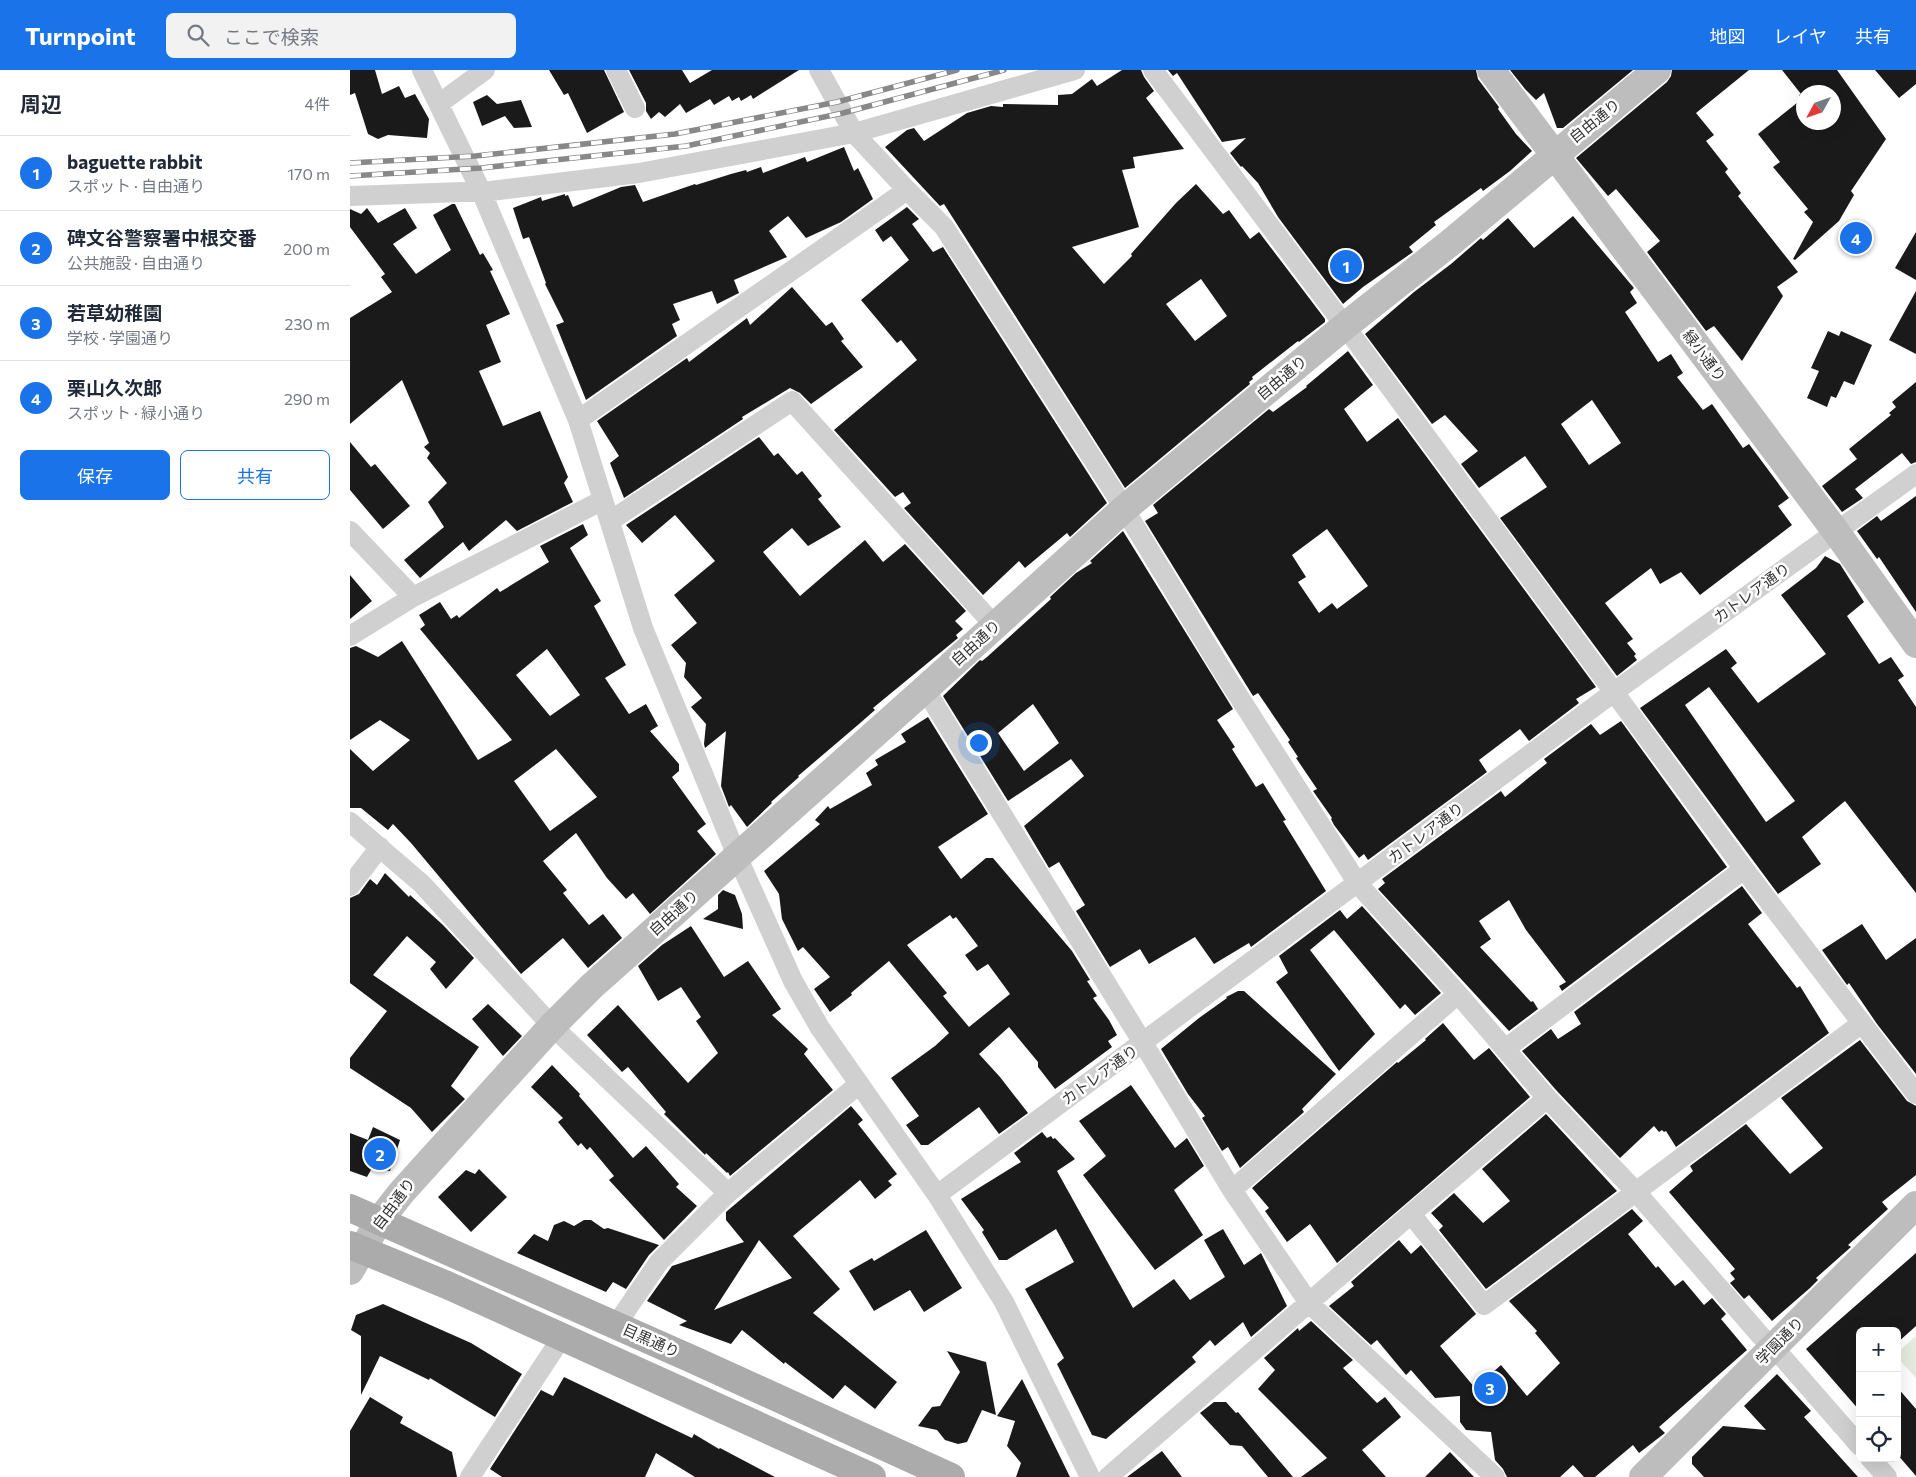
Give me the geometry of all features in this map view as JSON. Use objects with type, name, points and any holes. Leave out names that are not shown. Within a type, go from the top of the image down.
[{"type":"main road","name":"緑小通り","points":[[1491,70],[1836,533],[1916,644]]},
{"type":"main road","name":"自由通り","points":[[354,1255],[407,1185],[552,1026],[592,986],[1124,509],[1657,70]]},
{"type":"main road","name":"学園通り","points":[[1643,1477],[1916,1205]]},
{"type":"main road","name":"目黒通り","points":[[350,1208],[616,1325],[951,1477]]},
{"type":"main road","points":[[354,1255],[447,1285],[860,1475]]},
{"type":"street","points":[[422,70],[440,103],[481,192],[578,420],[643,628],[737,856],[793,981],[820,1028],[937,1195],[1004,1302],[1090,1477]]},
{"type":"street","points":[[440,103],[485,70]]},
{"type":"street","points":[[616,70],[635,108]]},
{"type":"street","points":[[350,196],[481,192],[639,173],[854,133],[1075,70]]},
{"type":"street","points":[[1153,70],[1346,326],[1744,869],[1916,1094]]},
{"type":"street","points":[[820,71],[854,133],[944,227],[1124,509],[1209,650],[1358,884],[1458,994],[1547,1098],[1637,1192],[1856,1441]]},
{"type":"street","points":[[578,420],[907,190]]},
{"type":"street","points":[[610,521],[792,401],[994,625]]},
{"type":"street","name":"カトレア通り","points":[[937,1195],[1614,692],[1916,474]]},
{"type":"street","points":[[350,636],[413,597],[603,500]]},
{"type":"street","points":[[350,531],[413,597]]},
{"type":"street","points":[[924,689],[1232,1190],[1309,1303],[1495,1477]]},
{"type":"street","points":[[350,822],[422,884],[552,1026],[728,1193]]},
{"type":"street","points":[[350,886],[380,848]]},
{"type":"street","points":[[1505,1049],[1744,869]]},
{"type":"street","points":[[1232,1190],[1458,994]]},
{"type":"street","points":[[1410,1214],[1484,1305],[1862,1023]]},
{"type":"street","points":[[616,1325],[659,1262],[728,1193],[859,1084]]},
{"type":"street","points":[[1108,1477],[1410,1214],[1547,1098]]},
{"type":"street","points":[[470,1477],[562,1337]]},
{"type":"street","points":[[1874,1462],[1887,1477]]},
{"type":"shaded area","points":[[1916,1336],[1916,1378],[1901,1361],[1901,1349]]},
{"type":"building","points":[[350,70],[375,70],[382,94],[399,86],[405,98],[415,94],[429,119],[427,138],[388,135],[378,139],[368,134],[355,93],[350,95]]},
{"type":"building","points":[[549,70],[604,70],[624,112],[587,133],[568,93],[564,95]]},
{"type":"building","points":[[629,70],[682,70],[690,83],[712,70],[799,70],[753,99],[751,95],[741,101],[739,97],[732,101],[729,96],[714,105],[710,99],[686,113],[680,104],[665,117],[659,112],[651,119],[646,111],[646,103]]},
{"type":"building","points":[[1122,70],[1141,70],[1154,91],[1146,98],[1184,149],[1133,157],[1135,168],[1122,170],[1139,227],[1072,247],[1104,284],[1132,256],[1131,254],[1176,203],[1196,184],[1223,214],[1229,210],[1250,239],[1259,232],[1325,319],[1325,322],[1252,377],[1253,379],[1249,382],[1250,384],[1125,488],[944,204],[940,206],[885,147],[907,130],[914,128],[924,141],[967,113],[991,106],[1003,107],[1003,104],[1058,105],[1058,95],[1072,94],[1092,79],[1097,86]],"holes":[[[1201,279],[1227,316],[1195,341],[1166,304]]]},
{"type":"building","points":[[1168,70],[1476,70],[1478,79],[1499,107],[1498,109],[1516,134],[1532,151],[1510,171],[1483,191],[1481,188],[1434,222],[1436,225],[1409,247],[1413,252],[1363,287],[1343,304],[1278,217],[1258,183],[1241,167],[1230,153],[1246,138],[1222,142],[1177,73],[1173,76]]},
{"type":"building","points":[[1510,70],[1633,70],[1563,128],[1557,128],[1544,93],[1536,100]]},
{"type":"building","points":[[1672,70],[1749,70],[1696,113],[1714,135],[1706,141],[1728,169],[1725,172],[1741,193],[1738,196],[1798,272],[1777,287],[1783,296],[1742,361],[1714,326],[1706,331],[1647,252],[1660,241],[1616,189],[1608,196],[1576,158],[1667,82]]},
{"type":"building","points":[[1782,70],[1837,70],[1886,139],[1851,191],[1854,195],[1839,221],[1795,260],[1793,259],[1813,222],[1804,212],[1808,209],[1773,167],[1780,162],[1758,134],[1796,104],[1796,130],[1841,130],[1841,85],[1796,85],[1796,88]]},
{"type":"building","points":[[1875,70],[1916,70],[1916,84],[1899,98]]},
{"type":"building","points":[[487,95],[497,104],[521,100],[532,127],[514,128],[505,116],[482,126],[473,102]]},
{"type":"building","points":[[844,147],[854,171],[858,168],[873,199],[841,222],[806,238],[788,216],[769,231],[787,257],[734,280],[739,293],[717,304],[712,291],[673,304],[680,320],[672,324],[677,336],[586,400],[556,325],[564,322],[545,284],[529,237],[523,239],[513,208],[541,197],[542,201],[565,194],[565,196],[568,195],[573,207],[621,187],[635,185],[643,202],[695,184],[746,170],[747,172],[761,167],[763,173],[805,157],[807,162]]},
{"type":"building","points":[[455,204],[480,255],[483,253],[493,270],[490,271],[510,314],[486,325],[501,362],[479,371],[503,426],[540,411],[568,477],[564,483],[573,502],[517,531],[506,520],[469,551],[463,542],[420,578],[404,560],[444,527],[428,502],[447,483],[427,458],[430,453],[424,447],[429,443],[402,380],[350,424],[350,318],[392,292],[381,277],[385,274],[350,227],[350,209],[361,214],[367,208],[378,223],[405,208],[417,228],[393,244],[416,274],[451,250],[433,215]]},
{"type":"building","points":[[907,207],[919,219],[912,224],[933,252],[943,247],[1107,503],[1070,537],[1067,533],[1025,568],[1019,561],[983,595],[904,508],[911,503],[903,492],[895,497],[834,430],[917,360],[901,340],[897,343],[861,300],[909,260],[891,236],[883,242],[875,230]]},
{"type":"building","points":[[1573,216],[1634,288],[1630,292],[1637,303],[1625,312],[1658,362],[1671,354],[1683,373],[1677,377],[1703,410],[1712,404],[1743,448],[1749,444],[1789,498],[1778,506],[1792,525],[1700,595],[1681,572],[1660,584],[1651,568],[1605,603],[1633,639],[1627,643],[1636,654],[1634,656],[1637,660],[1617,676],[1500,518],[1547,487],[1525,456],[1479,488],[1461,464],[1478,451],[1445,415],[1432,424],[1365,334],[1414,292],[1481,238],[1483,240],[1508,218],[1534,248]],"holes":[[[1592,400],[1621,443],[1589,465],[1561,424]]]},
{"type":"building","points":[[1916,232],[1916,280],[1895,268]]},
{"type":"building","points":[[792,287],[826,326],[832,322],[844,339],[841,341],[863,367],[811,404],[800,393],[790,388],[742,417],[743,419],[624,498],[610,463],[619,456],[597,421],[687,358],[689,362],[747,318],[750,325]]},
{"type":"building","points":[[1916,291],[1916,354],[1889,340]]},
{"type":"building","points":[[1828,331],[1839,336],[1841,331],[1872,345],[1854,385],[1844,381],[1836,398],[1831,396],[1827,407],[1807,398],[1819,371],[1811,368]]},
{"type":"building","points":[[1348,351],[1373,385],[1344,409],[1367,442],[1398,418],[1596,687],[1576,699],[1579,703],[1529,741],[1520,729],[1479,760],[1487,772],[1368,860],[1364,854],[1359,858],[1334,825],[1332,818],[1313,791],[1317,789],[1296,758],[1298,757],[1288,742],[1290,740],[1258,693],[1253,696],[1145,521],[1158,513],[1153,505],[1269,409],[1273,412]],"holes":[[[1327,529],[1368,586],[1337,609],[1332,603],[1319,613],[1298,582],[1306,577],[1292,555]]]},
{"type":"building","points":[[1916,382],[1916,462],[1911,464],[1902,453],[1855,489],[1863,498],[1842,512],[1822,486],[1857,459],[1849,449],[1891,415],[1889,413],[1896,407],[1892,402]]},
{"type":"building","points":[[759,437],[774,456],[778,453],[797,475],[802,471],[822,496],[818,499],[841,527],[808,546],[792,528],[763,552],[800,596],[865,540],[883,562],[905,544],[966,611],[955,621],[963,629],[956,635],[958,638],[873,708],[875,710],[798,776],[747,827],[731,805],[729,807],[721,786],[726,731],[705,748],[706,724],[691,707],[702,698],[684,677],[686,663],[671,645],[697,623],[674,595],[715,561],[675,515],[642,543],[626,525]]},
{"type":"building","points":[[350,442],[371,467],[375,464],[410,506],[383,529],[350,490]]},
{"type":"building","points":[[1916,496],[1916,612],[1879,557],[1877,559],[1857,531],[1877,516],[1881,521]]},
{"type":"building","points":[[583,524],[588,535],[570,548],[601,601],[594,606],[626,665],[605,678],[629,714],[646,704],[658,726],[650,731],[679,764],[679,771],[672,777],[706,824],[697,831],[716,854],[650,914],[633,893],[626,899],[607,878],[576,833],[543,861],[567,890],[563,893],[589,925],[603,914],[622,938],[588,968],[563,938],[521,974],[393,824],[388,830],[361,808],[350,808],[350,749],[373,771],[410,740],[380,720],[350,740],[350,648],[356,646],[378,657],[402,641],[478,760],[512,740],[420,629],[425,625],[419,615],[440,602],[451,619],[457,615],[459,618],[497,588],[500,592],[549,562],[540,546]],"holes":[[[547,649],[580,695],[550,716],[516,675]],[[556,749],[597,797],[550,831],[514,781]]]},
{"type":"building","points":[[1123,531],[1233,709],[1217,720],[1235,747],[1232,749],[1256,787],[1263,783],[1286,820],[1283,821],[1326,891],[1251,947],[1249,943],[1214,964],[1195,937],[1149,964],[1140,949],[1110,967],[1076,911],[1085,905],[1059,862],[1049,868],[1024,826],[1084,776],[1071,759],[1008,801],[943,696],[980,660],[982,661],[987,657],[1051,599],[1050,597],[1076,573],[1092,563],[1090,561]],"holes":[[[1033,704],[1059,743],[1024,771],[998,733]]]},
{"type":"building","points":[[1825,556],[1840,564],[1864,602],[1847,616],[1879,664],[1891,657],[1904,676],[1898,680],[1916,707],[1916,893],[1845,801],[1802,837],[1821,864],[1778,894],[1640,708],[1726,649],[1737,663],[1731,668],[1758,703],[1826,654],[1781,595],[1816,568]],"holes":[[[1709,687],[1795,801],[1766,822],[1685,705]]]},
{"type":"building","points":[[350,575],[372,601],[350,619]]},
{"type":"building","points":[[928,717],[988,814],[938,847],[961,879],[986,858],[993,858],[1072,951],[1090,980],[1087,981],[1097,996],[1093,998],[1117,1035],[1108,1041],[1112,1047],[1055,1089],[1038,1067],[1038,1062],[1009,1027],[979,1054],[1028,1113],[999,1134],[979,1107],[928,1145],[921,1145],[906,1125],[919,1116],[891,1078],[935,1046],[949,1033],[889,961],[851,993],[852,995],[830,1012],[814,989],[830,977],[803,947],[798,951],[782,919],[779,894],[764,871],[820,824],[815,820],[828,806],[830,809],[872,785],[866,773],[878,765],[875,760],[906,742],[901,734]],"holes":[[[950,915],[953,919],[956,917],[978,946],[965,955],[977,971],[988,964],[1010,994],[969,1027],[943,996],[947,993],[907,945]]]},
{"type":"building","points":[[1621,721],[1727,867],[1562,991],[1559,986],[1566,982],[1526,930],[1509,900],[1479,921],[1491,939],[1480,947],[1531,1002],[1533,1001],[1538,1009],[1509,1031],[1378,889],[1385,883],[1382,879],[1501,791],[1505,797],[1547,763],[1544,759],[1591,724],[1600,735]]},
{"type":"building","points":[[385,873],[409,897],[410,895],[443,925],[474,958],[446,989],[430,969],[436,962],[407,936],[373,975],[479,1047],[451,1086],[465,1099],[432,1132],[411,1108],[350,1068],[350,1058],[387,1011],[350,983],[350,898],[359,894],[370,879],[377,885]]},
{"type":"building","points":[[1742,886],[1762,913],[1748,924],[1797,988],[1800,986],[1829,1033],[1676,1147],[1666,1131],[1662,1130],[1659,1132],[1654,1126],[1620,1158],[1522,1051],[1551,1029],[1558,1039],[1581,1024],[1574,1012]]},
{"type":"building","points":[[723,890],[735,895],[742,914],[743,929],[703,919],[718,909],[718,895]]},
{"type":"building","points":[[1362,906],[1441,993],[1415,1015],[1405,1004],[1400,1009],[1334,930],[1310,950],[1375,1034],[1339,1071],[1276,982],[1288,973],[1279,956],[1340,910],[1347,919]]},
{"type":"building","points":[[1862,924],[1886,960],[1916,938],[1916,1074],[1877,1024],[1849,983],[1847,985],[1822,950]]},
{"type":"building","points":[[691,926],[724,977],[748,961],[781,1009],[772,1015],[808,1049],[804,1054],[833,1090],[730,1176],[728,1172],[706,1153],[705,1155],[664,1114],[666,1112],[628,1067],[622,1072],[587,1035],[618,1005],[688,1083],[718,1053],[696,1021],[701,1017],[681,987],[658,1001],[638,966],[662,945]]},
{"type":"building","points":[[1238,991],[1244,991],[1336,1074],[1302,1109],[1304,1112],[1240,1168],[1228,1147],[1222,1151],[1202,1118],[1205,1116],[1188,1094],[1161,1049],[1226,997]]},
{"type":"building","points":[[488,1004],[522,1036],[503,1056],[472,1019]]},
{"type":"building","points":[[1443,1023],[1474,1060],[1489,1048],[1530,1097],[1337,1263],[1310,1224],[1287,1242],[1265,1211],[1269,1208],[1252,1188],[1397,1062],[1426,1040]]},
{"type":"building","points":[[1860,1040],[1907,1101],[1916,1106],[1916,1175],[1882,1202],[1888,1209],[1848,1245],[1851,1247],[1816,1278],[1818,1280],[1810,1288],[1772,1321],[1749,1295],[1744,1299],[1730,1283],[1735,1279],[1730,1273],[1735,1269],[1669,1192],[1693,1171],[1690,1166],[1746,1124],[1790,1174],[1823,1148],[1781,1098]]},
{"type":"building","points":[[552,1065],[580,1094],[579,1096],[633,1158],[646,1146],[679,1184],[676,1187],[697,1206],[664,1240],[609,1180],[614,1176],[590,1147],[587,1150],[581,1143],[578,1146],[558,1122],[563,1118],[531,1087]]},
{"type":"building","points":[[1131,1085],[1175,1148],[1187,1138],[1204,1166],[1174,1190],[1203,1235],[1155,1270],[1083,1175],[1106,1156],[1079,1121]]},
{"type":"building","points":[[851,1106],[863,1120],[858,1124],[897,1174],[888,1181],[892,1185],[875,1199],[860,1180],[793,1236],[840,1289],[813,1313],[897,1382],[875,1409],[845,1385],[833,1399],[785,1362],[784,1364],[742,1330],[731,1344],[679,1325],[687,1321],[647,1301],[672,1266],[744,1242],[726,1220],[726,1212]],"holes":[[[759,1240],[792,1278],[714,1310]]]},
{"type":"building","points":[[1546,1114],[1617,1191],[1486,1289],[1439,1230],[1443,1226],[1431,1213],[1454,1193],[1483,1223],[1510,1201],[1482,1169]]},
{"type":"building","points":[[373,1127],[400,1140],[390,1171],[372,1168],[367,1177],[350,1171],[350,1133],[368,1140]]},
{"type":"building","points":[[1042,1132],[1047,1138],[1051,1136],[1053,1139],[1055,1138],[1075,1159],[1057,1171],[1133,1308],[1174,1279],[1190,1300],[1225,1277],[1204,1240],[1223,1229],[1244,1265],[1261,1253],[1287,1306],[1251,1337],[1243,1322],[1215,1346],[1210,1340],[1192,1357],[1196,1362],[1106,1439],[1092,1435],[1057,1364],[1064,1358],[1025,1289],[1074,1262],[1056,1229],[1007,1260],[999,1260],[982,1232],[984,1230],[961,1199],[1021,1162],[1014,1153]]},
{"type":"building","points":[[479,1169],[507,1197],[471,1232],[438,1197],[466,1170],[475,1174]]},
{"type":"building","points":[[1632,1209],[1643,1221],[1628,1234],[1656,1268],[1658,1266],[1675,1286],[1683,1280],[1704,1305],[1712,1298],[1726,1314],[1721,1319],[1747,1350],[1659,1427],[1665,1433],[1639,1453],[1633,1445],[1595,1477],[1584,1477],[1573,1465],[1560,1477],[1507,1477],[1495,1460],[1491,1432],[1466,1430],[1460,1422],[1460,1396],[1435,1398],[1411,1370],[1406,1375],[1377,1340],[1371,1345],[1329,1306],[1354,1286],[1351,1282],[1399,1240],[1411,1254],[1421,1245],[1476,1314],[1440,1346],[1475,1388],[1501,1365],[1527,1396],[1560,1363],[1535,1333],[1537,1331],[1509,1301]]},
{"type":"building","points":[[584,1220],[591,1220],[604,1229],[608,1228],[659,1245],[649,1255],[626,1289],[613,1282],[606,1292],[517,1253],[534,1234],[548,1241],[554,1225],[564,1221],[574,1226]]},
{"type":"building","points":[[926,1230],[962,1288],[924,1312],[910,1290],[874,1311],[849,1271],[872,1258],[874,1261]]},
{"type":"building","points":[[1916,1253],[1916,1326],[1901,1339],[1901,1327],[1856,1327],[1856,1406],[1806,1349]]},
{"type":"building","points":[[383,1304],[471,1343],[522,1374],[495,1417],[430,1378],[429,1380],[380,1356],[361,1395],[361,1336],[351,1330],[356,1315]]},
{"type":"building","points":[[1311,1321],[1353,1360],[1343,1368],[1377,1403],[1385,1397],[1401,1417],[1362,1450],[1386,1477],[1301,1477],[1327,1458],[1258,1389],[1275,1370],[1264,1358],[1298,1328],[1299,1331]]},
{"type":"building","points":[[947,1351],[986,1362],[996,1415],[982,1410],[967,1442],[958,1444],[945,1440],[937,1430],[918,1426],[932,1407],[940,1406],[960,1372]]},
{"type":"building","points":[[1777,1374],[1811,1411],[1804,1417],[1858,1477],[1704,1477],[1692,1464],[1692,1457],[1723,1426],[1766,1430],[1744,1406]]},
{"type":"building","points":[[564,1377],[692,1438],[694,1434],[719,1449],[775,1477],[695,1477],[656,1453],[645,1477],[502,1477],[490,1469],[541,1390],[553,1396]]},
{"type":"building","points":[[1022,1379],[1070,1477],[1016,1477],[1021,1463],[1007,1446],[1015,1421],[997,1416]]},
{"type":"building","points":[[1901,1392],[1916,1409],[1916,1476],[1901,1459]]},
{"type":"building","points":[[370,1397],[403,1417],[400,1423],[452,1452],[457,1477],[350,1477],[350,1431]]},
{"type":"building","points":[[1214,1402],[1226,1402],[1236,1413],[1238,1412],[1293,1477],[1268,1477],[1242,1446],[1230,1445],[1200,1413]]},
{"type":"building","points":[[1162,1451],[1182,1477],[1127,1477]]},
{"type":"building","points":[[1450,1452],[1474,1477],[1425,1477]]},
{"type":"railway","points":[[350,163],[475,156],[675,134],[837,102],[957,70]]},
{"type":"railway","points":[[350,176],[481,168],[686,146],[843,113],[1004,70]]},
{"type":"place","name":"栗山久次郎","points":[[1856,238]]},
{"type":"place","name":"baguette rabbit","points":[[1346,266]]},
{"type":"place","name":"碑文谷警察署中根交番","points":[[380,1154]]},
{"type":"place","name":"若草幼稚園","points":[[1490,1388]]}]
